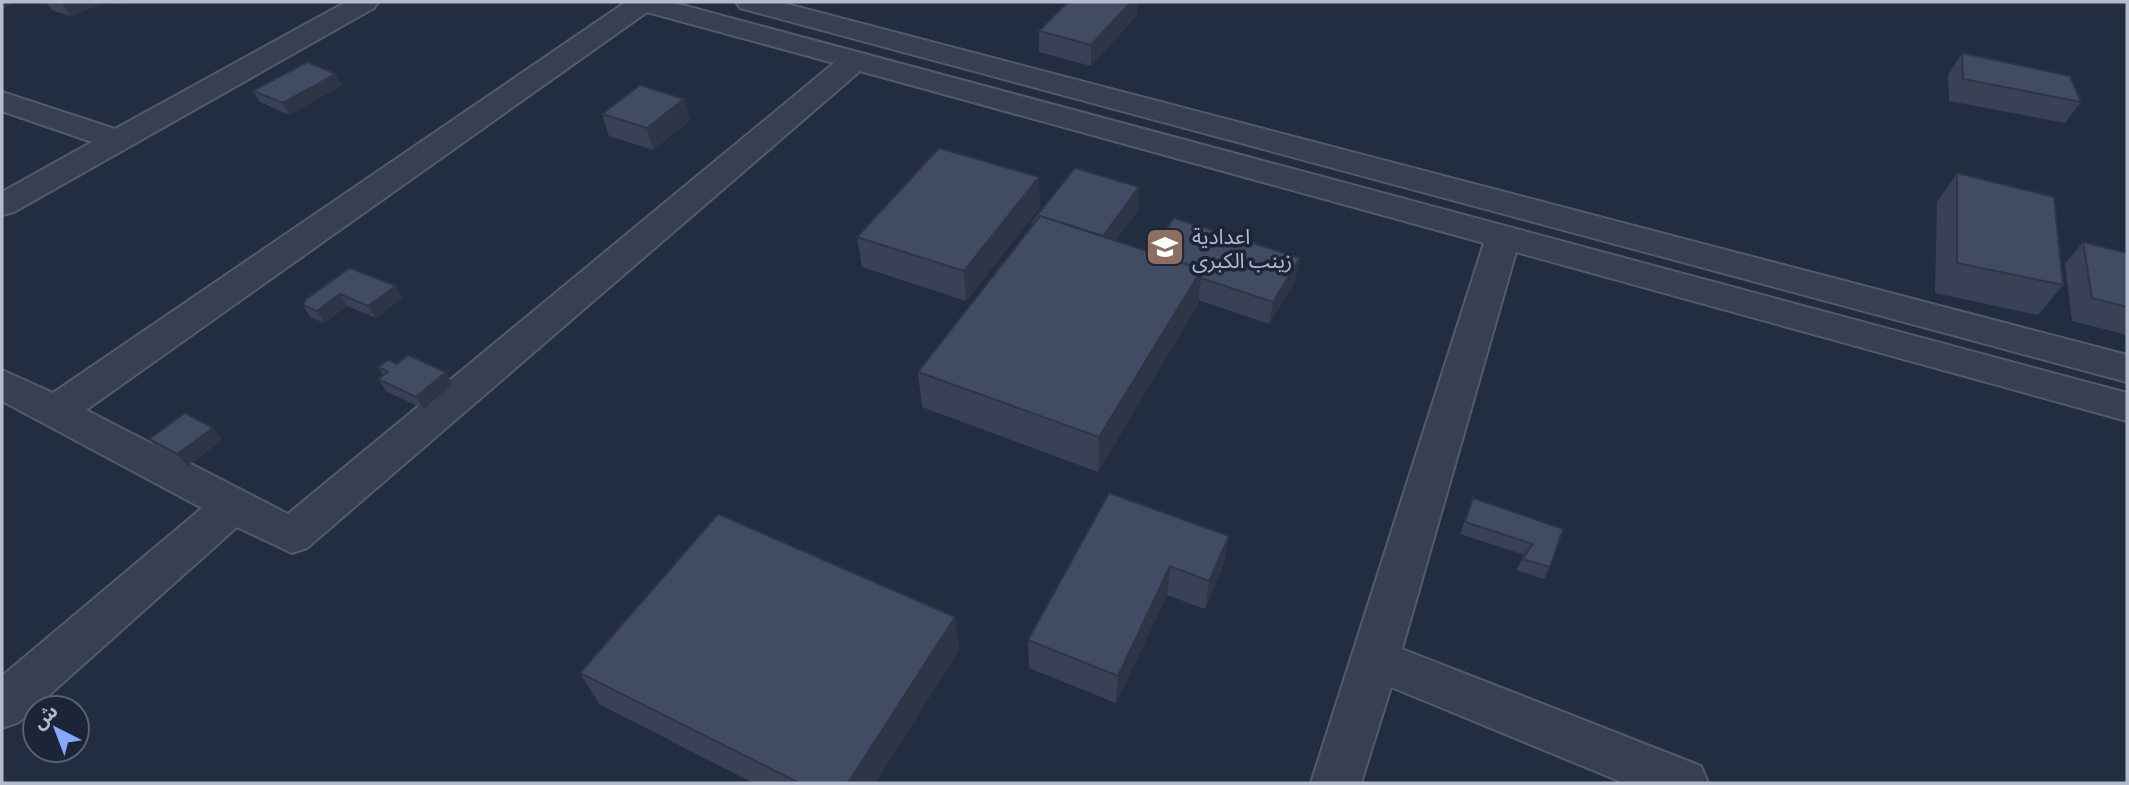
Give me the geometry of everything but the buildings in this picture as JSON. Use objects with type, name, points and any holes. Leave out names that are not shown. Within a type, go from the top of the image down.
[{"type":"street","points":[[2,205],[365,2]]},
{"type":"street","points":[[55,412],[643,2],[2127,407]]},
{"type":"street","points":[[750,2],[2127,369]]},
{"type":"street","points":[[2,384],[292,536],[857,59]]},
{"type":"street","points":[[981,95],[1004,70]]},
{"type":"street","points":[[2,100],[117,140]]},
{"type":"street","points":[[1336,783],[1376,660],[1503,238]]},
{"type":"street","points":[[2,706],[233,506]]},
{"type":"street","points":[[1376,660],[1683,783]]},
{"type":"place","name":"اعدادية زينب الكبرى","points":[[1165,247]]}]
